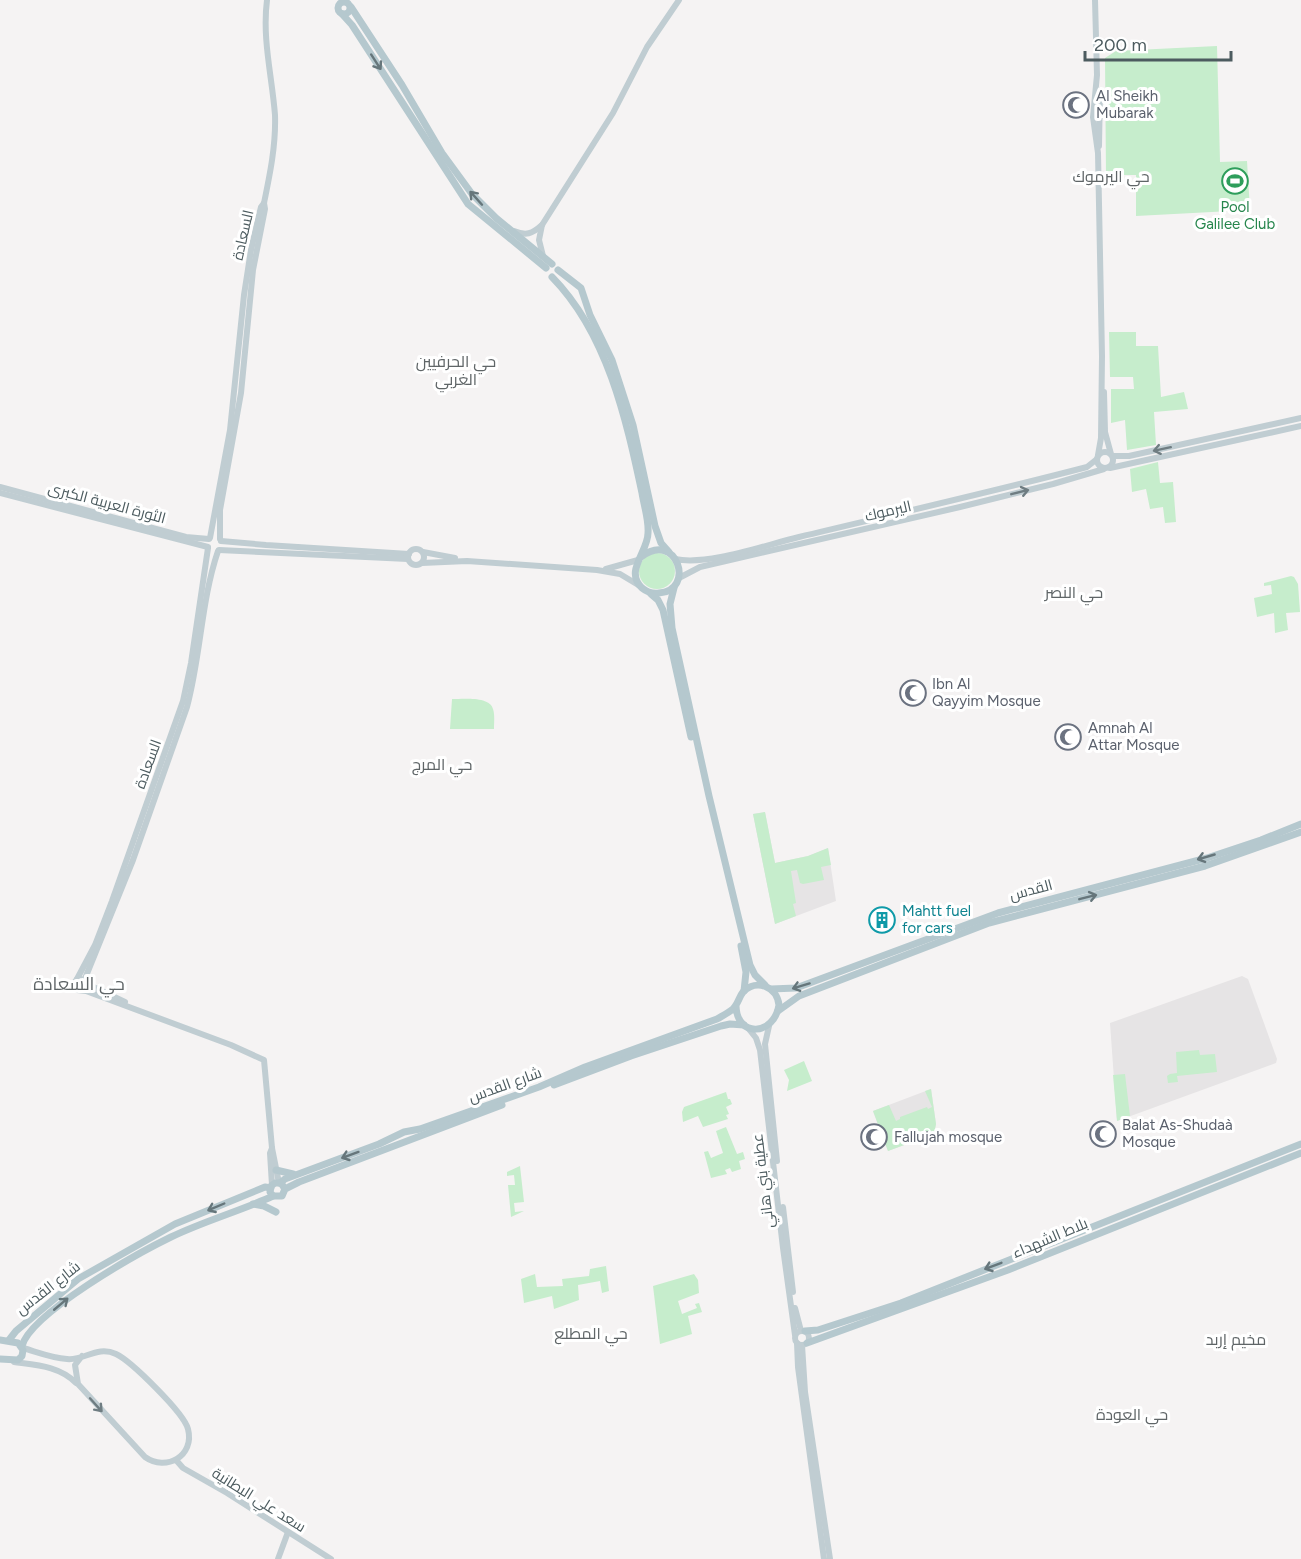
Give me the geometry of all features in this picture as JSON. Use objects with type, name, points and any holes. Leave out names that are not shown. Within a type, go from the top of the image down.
[{"type":"main road","points":[[338,7],[342,3],[348,3]]},
{"type":"main road","points":[[338,7],[349,13],[348,3]]},
{"type":"main road","points":[[348,3],[402,85],[442,153],[478,201],[543,256],[549,266],[547,274],[566,292],[584,320],[606,364],[626,422],[648,528],[648,540],[639,558],[635,576],[658,600],[664,613],[747,977],[744,992],[736,1006],[738,1016],[746,1026]]},
{"type":"main road","points":[[273,1196],[277,1185],[631,1056],[730,1024],[761,1029],[769,1026],[778,1011],[778,999],[758,980],[750,965],[709,796],[672,628],[670,604],[677,581],[678,564],[662,543],[655,526],[626,398],[578,285],[558,270],[555,265],[549,266],[468,204],[338,7]]},
{"type":"main road","points":[[552,277],[558,270]]},
{"type":"main road","points":[[566,292],[567,285],[578,285]]},
{"type":"main road","points":[[566,292],[576,295],[578,285]]},
{"type":"main road","points":[[639,558],[655,549],[663,550],[673,556]]},
{"type":"main road","points":[[646,590],[663,593],[677,581]]},
{"type":"main road","name":"القدس","points":[[769,988],[796,988],[998,913],[1207,858],[1301,824]]},
{"type":"main road","name":"القدس","points":[[778,1011],[787,1002],[799,996],[989,923],[1204,866],[1301,832]]},
{"type":"main road","points":[[744,992],[752,986],[769,988]]},
{"type":"main road","name":"شارع القدس","points":[[4,1339],[78,1279],[175,1224],[398,1135],[539,1087],[585,1066],[717,1019],[736,1006]]},
{"type":"main road","points":[[800,1332],[818,1330],[901,1303],[1301,1144]]},
{"type":"main road","name":"بلاط الشهداء","points":[[802,1343],[1008,1270],[1108,1228],[1301,1153]]},
{"type":"main road","points":[[276,1170],[296,1175]]},
{"type":"main road","points":[[0,1360],[10,1361],[20,1358],[26,1337],[33,1328],[63,1302],[100,1277],[170,1237],[251,1204],[273,1196],[282,1196],[277,1185]]},
{"type":"main road","points":[[251,1204],[264,1206],[276,1212]]},
{"type":"main road","points":[[4,1339],[22,1347]]},
{"type":"street","points":[[264,203],[275,128],[265,20],[267,0]]},
{"type":"street","points":[[511,230],[527,234],[535,232],[542,225],[604,128],[647,47],[679,0]]},
{"type":"street","points":[[1095,0],[1097,75],[1093,117],[1098,153],[1102,389],[1101,438],[1097,457],[1099,466],[1107,468],[1114,461],[1105,432],[1102,403]]},
{"type":"street","name":"السعادة","points":[[209,539],[235,393],[249,261],[261,207],[264,203]]},
{"type":"street","name":"السعادة","points":[[221,540],[220,510],[241,393],[247,318],[256,251],[265,209],[264,203]]},
{"type":"street","points":[[542,225],[539,240],[543,256]]},
{"type":"street","points":[[1097,457],[1106,452],[1112,455],[1129,456],[1301,418]]},
{"type":"street","name":"اليرموك","points":[[677,581],[700,567],[969,505],[1107,468],[1301,426]]},
{"type":"street","name":"اليرموك","points":[[673,556],[694,561],[758,548],[996,491],[1089,466],[1097,457]]},
{"type":"street","name":"الثورة العربية الكبرى","points":[[0,487],[186,537],[209,539]]},
{"type":"street","name":"الثورة العربية الكبرى","points":[[0,493],[208,548]]},
{"type":"street","points":[[214,536],[221,540],[409,557],[212,551],[208,548],[209,539],[214,536]]},
{"type":"street","points":[[219,550],[222,545],[221,540]]},
{"type":"street","name":"السعادة","points":[[197,642],[208,548]]},
{"type":"street","points":[[409,557],[415,549],[467,561]]},
{"type":"street","name":"السعادة","points":[[81,990],[85,987],[82,981],[173,733],[185,693],[209,584],[219,550]]},
{"type":"street","points":[[422,563],[425,558],[423,552]]},
{"type":"street","points":[[409,557],[414,565],[467,561],[597,570],[620,574],[646,590]]},
{"type":"street","points":[[597,570],[623,566],[639,558]]},
{"type":"street","points":[[180,1026],[82,981],[74,981],[74,986],[81,990],[264,1060],[277,1185]]},
{"type":"street","name":"عطية بني هاني","points":[[746,1026],[756,1038],[760,1050],[783,1248],[800,1332]]},
{"type":"street","points":[[769,1026],[765,1044],[771,1110],[793,1294],[802,1343],[806,1392],[830,1559]]},
{"type":"street","points":[[272,1148],[270,1153],[277,1185]]},
{"type":"street","points":[[800,1332],[809,1336],[802,1343],[799,1377],[824,1559]]},
{"type":"street","points":[[10,1361],[66,1373],[145,1457],[156,1463],[170,1463],[183,1454],[189,1439],[187,1425],[174,1408],[116,1354],[101,1350],[67,1359],[22,1347]]},
{"type":"street","points":[[78,1384],[75,1365],[82,1356]]},
{"type":"street","name":"سعد علي البطانية","points":[[176,1460],[183,1468],[331,1559]]},
{"type":"street","points":[[278,1559],[288,1532]]},
{"type":"shaded area","points":[[765,812],[775,863],[808,856],[828,848],[836,901],[775,924],[753,814]]},
{"type":"shaded area","points":[[1242,976],[1248,979],[1277,1059],[1276,1063],[1117,1121],[1110,1023]]},
{"type":"shaded area","points":[[931,1089],[936,1124],[934,1134],[888,1151],[873,1111]]},
{"type":"green space","points":[[1217,46],[1220,162],[1247,161],[1250,210],[1136,216],[1136,175],[1106,175],[1105,58],[1116,51]]},
{"type":"green space","points":[[1109,332],[1136,332],[1136,346],[1158,346],[1161,397],[1184,392],[1188,409],[1154,412],[1156,445],[1127,450],[1125,420],[1111,423],[1111,389],[1134,389],[1133,377],[1110,377]]},
{"type":"green space","points":[[1158,462],[1160,483],[1173,482],[1176,522],[1165,523],[1163,507],[1150,509],[1146,489],[1132,492],[1130,469]]},
{"type":"green space","points":[[657,553],[670,558],[675,571],[670,584],[657,589],[644,584],[639,571],[644,558]]},
{"type":"green space","points":[[1291,576],[1298,584],[1300,612],[1286,613],[1288,630],[1275,633],[1274,613],[1257,617],[1254,598],[1272,594],[1271,585],[1264,586],[1264,583]]},
{"type":"green space","points":[[452,699],[475,699],[487,702],[494,711],[494,729],[450,729]]},
{"type":"green space","points":[[765,812],[775,863],[808,856],[828,848],[831,865],[821,867],[824,880],[803,884],[800,883],[797,870],[791,871],[796,916],[775,924],[753,814]]},
{"type":"green space","points":[[1199,1050],[1200,1055],[1215,1054],[1217,1072],[1177,1076],[1178,1082],[1168,1083],[1167,1076],[1177,1073],[1176,1052]]},
{"type":"green space","points":[[804,1061],[812,1081],[787,1091],[789,1080],[784,1070]]},
{"type":"green space","points":[[1125,1074],[1130,1116],[1117,1121],[1113,1075]]},
{"type":"green space","points":[[931,1089],[936,1124],[934,1134],[888,1151],[873,1111],[889,1105],[896,1121],[900,1117],[927,1107],[928,1109],[932,1107],[925,1091]]},
{"type":"green space","points":[[726,1092],[732,1104],[726,1107],[729,1114],[726,1115],[728,1119],[703,1127],[698,1116],[683,1122],[684,1107]]},
{"type":"green space","points":[[726,1127],[737,1154],[743,1152],[745,1159],[739,1161],[741,1169],[732,1172],[730,1168],[725,1170],[727,1174],[711,1178],[704,1152],[708,1151],[711,1158],[723,1153],[716,1131]]},
{"type":"green space","points":[[520,1166],[524,1202],[514,1203],[515,1212],[524,1211],[511,1217],[508,1185],[515,1185],[514,1175],[507,1176],[507,1172]]},
{"type":"green space","points":[[606,1266],[609,1291],[602,1293],[600,1281],[578,1285],[579,1300],[554,1309],[552,1296],[524,1303],[521,1279],[535,1274],[537,1287],[563,1286],[562,1279],[589,1276],[590,1269]]},
{"type":"green space","points":[[694,1274],[698,1280],[699,1293],[678,1301],[682,1314],[697,1308],[695,1304],[699,1303],[702,1312],[688,1316],[692,1334],[660,1344],[653,1286]]},
{"type":"place","name":"Al Sheikh Mubarak","points":[[1076,105]]},
{"type":"place","name":"Pool Galilee Club","points":[[1235,181]]},
{"type":"place","name":"Ibn Al Qayyim Mosque","points":[[913,693]]},
{"type":"place","name":"Amnah Al Attar Mosque","points":[[1068,737]]},
{"type":"place","name":"Mahtt fuel for cars","points":[[882,920]]},
{"type":"place","name":"Balat As-Shudaà Mosque","points":[[1103,1134]]},
{"type":"place","name":"Fallujah mosque","points":[[874,1137]]},
{"type":"district","name":"حي اليرموك","points":[[1111,176]]},
{"type":"district","name":"حي الحرفيين الغربي","points":[[456,370]]},
{"type":"district","name":"حي النصر","points":[[1074,592]]},
{"type":"district","name":"حي المرج","points":[[442,764]]},
{"type":"district","name":"حي السعادة","points":[[79,984]]},
{"type":"district","name":"حي المطلع","points":[[591,1333]]},
{"type":"district","name":"مخيم إربد","points":[[1236,1339]]},
{"type":"district","name":"حي العودة","points":[[1132,1414]]}]
